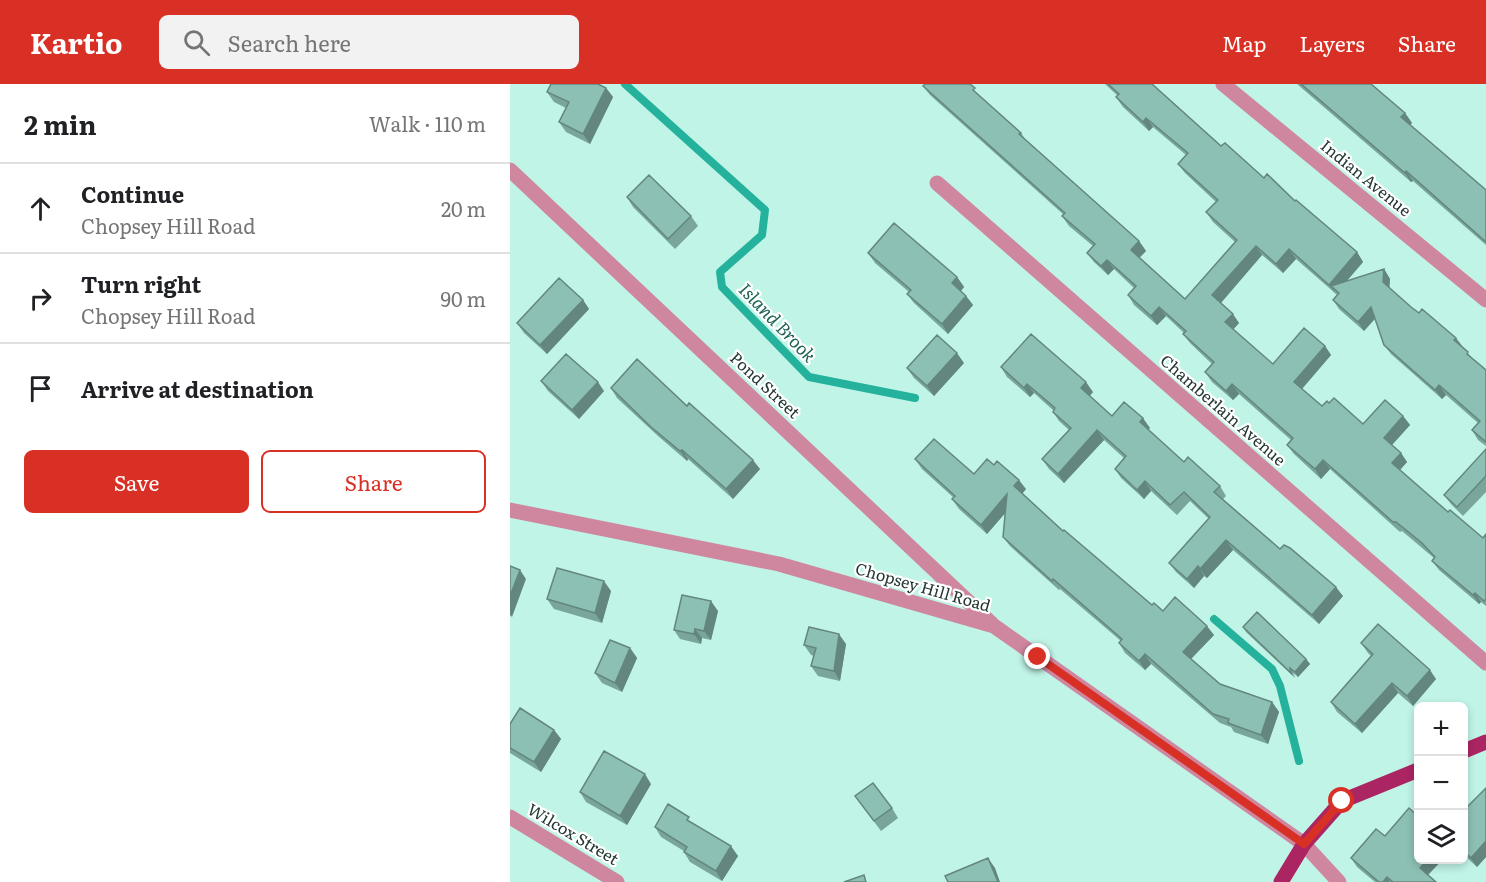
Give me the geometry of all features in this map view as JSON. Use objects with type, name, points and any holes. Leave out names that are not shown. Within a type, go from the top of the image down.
[{"type":"main road","points":[[1468,749],[1486,742]]},
{"type":"main road","points":[[1281,882],[1304,844],[1342,801],[1414,772]]},
{"type":"street","name":"Indian Avenue","points":[[1223,84],[1486,300]]},
{"type":"street","name":"Pond Street","points":[[510,170],[994,626]]},
{"type":"street","name":"Chamberlain Avenue","points":[[937,183],[1486,663]]},
{"type":"street","name":"Chopsey Hill Road","points":[[510,510],[779,564],[994,626],[1304,844]]},
{"type":"street","name":"Wilcox Street","points":[[510,817],[617,882]]},
{"type":"street","points":[[1304,844],[1339,882]]},
{"type":"building","points":[[551,84],[598,84],[606,88],[583,134],[559,122],[569,102],[547,92]]},
{"type":"building","points":[[925,84],[970,84],[975,88],[973,90],[1021,133],[1019,134],[1139,241],[1131,250],[1185,299],[1237,240],[1206,212],[1218,200],[1178,164],[1188,153],[1146,118],[1143,122],[1116,97],[1119,94],[1108,84],[1152,84],[1221,146],[1225,143],[1264,178],[1267,174],[1295,201],[1357,252],[1329,285],[1289,249],[1276,264],[1256,246],[1212,295],[1233,314],[1225,322],[1273,364],[1304,328],[1325,346],[1294,382],[1322,406],[1334,398],[1363,424],[1385,400],[1403,416],[1384,438],[1401,453],[1392,463],[1448,512],[1450,510],[1483,538],[1486,534],[1486,599],[1484,601],[1475,593],[1473,595],[1432,561],[1435,557],[1422,543],[1393,522],[1323,460],[1315,469],[1287,445],[1293,438],[1232,384],[1226,391],[1205,372],[1214,362],[1183,334],[1186,331],[1159,307],[1151,316],[1128,295],[1136,286],[1107,260],[1101,266],[1087,253],[1095,244],[1062,216],[1065,213],[923,86]]},
{"type":"building","points":[[1301,84],[1371,84],[1405,113],[1401,117],[1486,190],[1486,242],[1406,171],[1405,173]]},
{"type":"building","points":[[649,175],[691,216],[668,239],[627,197]]},
{"type":"building","points":[[894,223],[957,277],[952,283],[966,296],[942,324],[907,294],[911,290],[868,253]]},
{"type":"building","points":[[1384,269],[1383,282],[1411,307],[1419,313],[1422,309],[1456,338],[1454,340],[1468,352],[1467,354],[1486,370],[1486,442],[1472,430],[1480,421],[1439,385],[1435,390],[1384,345],[1371,307],[1358,322],[1333,300],[1339,293],[1331,286]]},
{"type":"building","points":[[559,278],[583,300],[540,345],[517,323]]},
{"type":"building","points":[[1031,334],[1086,382],[1081,388],[1112,416],[1124,402],[1143,418],[1140,422],[1184,462],[1188,457],[1220,486],[1214,492],[1280,549],[1284,545],[1290,548],[1336,587],[1312,615],[1226,540],[1200,569],[1198,566],[1187,579],[1169,563],[1210,517],[1184,492],[1170,505],[1145,481],[1137,490],[1115,469],[1126,456],[1097,430],[1058,474],[1042,459],[1071,428],[1053,412],[1055,408],[1027,384],[1024,388],[1001,367]]},
{"type":"building","points":[[937,335],[957,353],[927,386],[907,368]]},
{"type":"building","points":[[566,354],[598,382],[572,410],[541,381]]},
{"type":"building","points":[[637,359],[687,406],[689,403],[753,460],[726,489],[682,450],[680,451],[651,427],[611,388]]},
{"type":"building","points":[[934,439],[974,474],[987,459],[994,465],[997,461],[1019,480],[1014,486],[1063,531],[1152,605],[1154,603],[1163,611],[1175,597],[1207,626],[1183,652],[1220,684],[1272,702],[1261,735],[1228,723],[1229,719],[1213,714],[1145,654],[1139,661],[1119,643],[1122,639],[1003,537],[1007,494],[981,525],[952,499],[955,496],[915,459]]},
{"type":"building","points":[[1486,449],[1486,476],[1457,507],[1444,495]]},
{"type":"building","points":[[510,566],[520,570],[510,596]]},
{"type":"building","points":[[557,568],[604,581],[595,613],[547,599]]},
{"type":"building","points":[[682,595],[711,601],[704,631],[695,629],[694,634],[674,630]]},
{"type":"building","points":[[1257,612],[1306,659],[1295,672],[1290,668],[1291,673],[1243,627]]},
{"type":"building","points":[[1378,624],[1430,670],[1407,696],[1392,683],[1355,724],[1331,702],[1373,654],[1361,643]]},
{"type":"building","points":[[809,627],[839,634],[834,671],[811,666],[816,648],[804,645]]},
{"type":"building","points":[[610,640],[630,648],[615,683],[595,673]]},
{"type":"building","points":[[520,708],[554,730],[534,762],[510,748],[510,724]]},
{"type":"building","points":[[604,751],[645,774],[620,816],[580,792]]},
{"type":"building","points":[[873,783],[892,808],[874,821],[855,796]]},
{"type":"building","points":[[1486,788],[1486,841],[1471,858],[1468,855],[1468,806]]},
{"type":"building","points":[[668,804],[689,817],[687,820],[731,846],[716,871],[684,852],[687,847],[655,827]]},
{"type":"building","points":[[1409,808],[1414,812],[1414,864],[1424,864],[1420,868],[1436,882],[1393,882],[1387,877],[1383,882],[1379,882],[1351,858],[1376,829],[1385,836]]},
{"type":"building","points":[[988,858],[998,882],[948,882],[945,876]]},
{"type":"building","points":[[864,875],[866,882],[844,882]]},
{"type":"waterway","name":"Island Brook","points":[[625,84],[765,210],[762,235],[720,272],[722,287],[809,377],[915,398]]},
{"type":"waterway","name":"Island Brook","points":[[1214,619],[1272,669],[1280,686],[1299,761]]},
{"type":"route","points":[[1038,657],[1304,844],[1342,801]]}]
